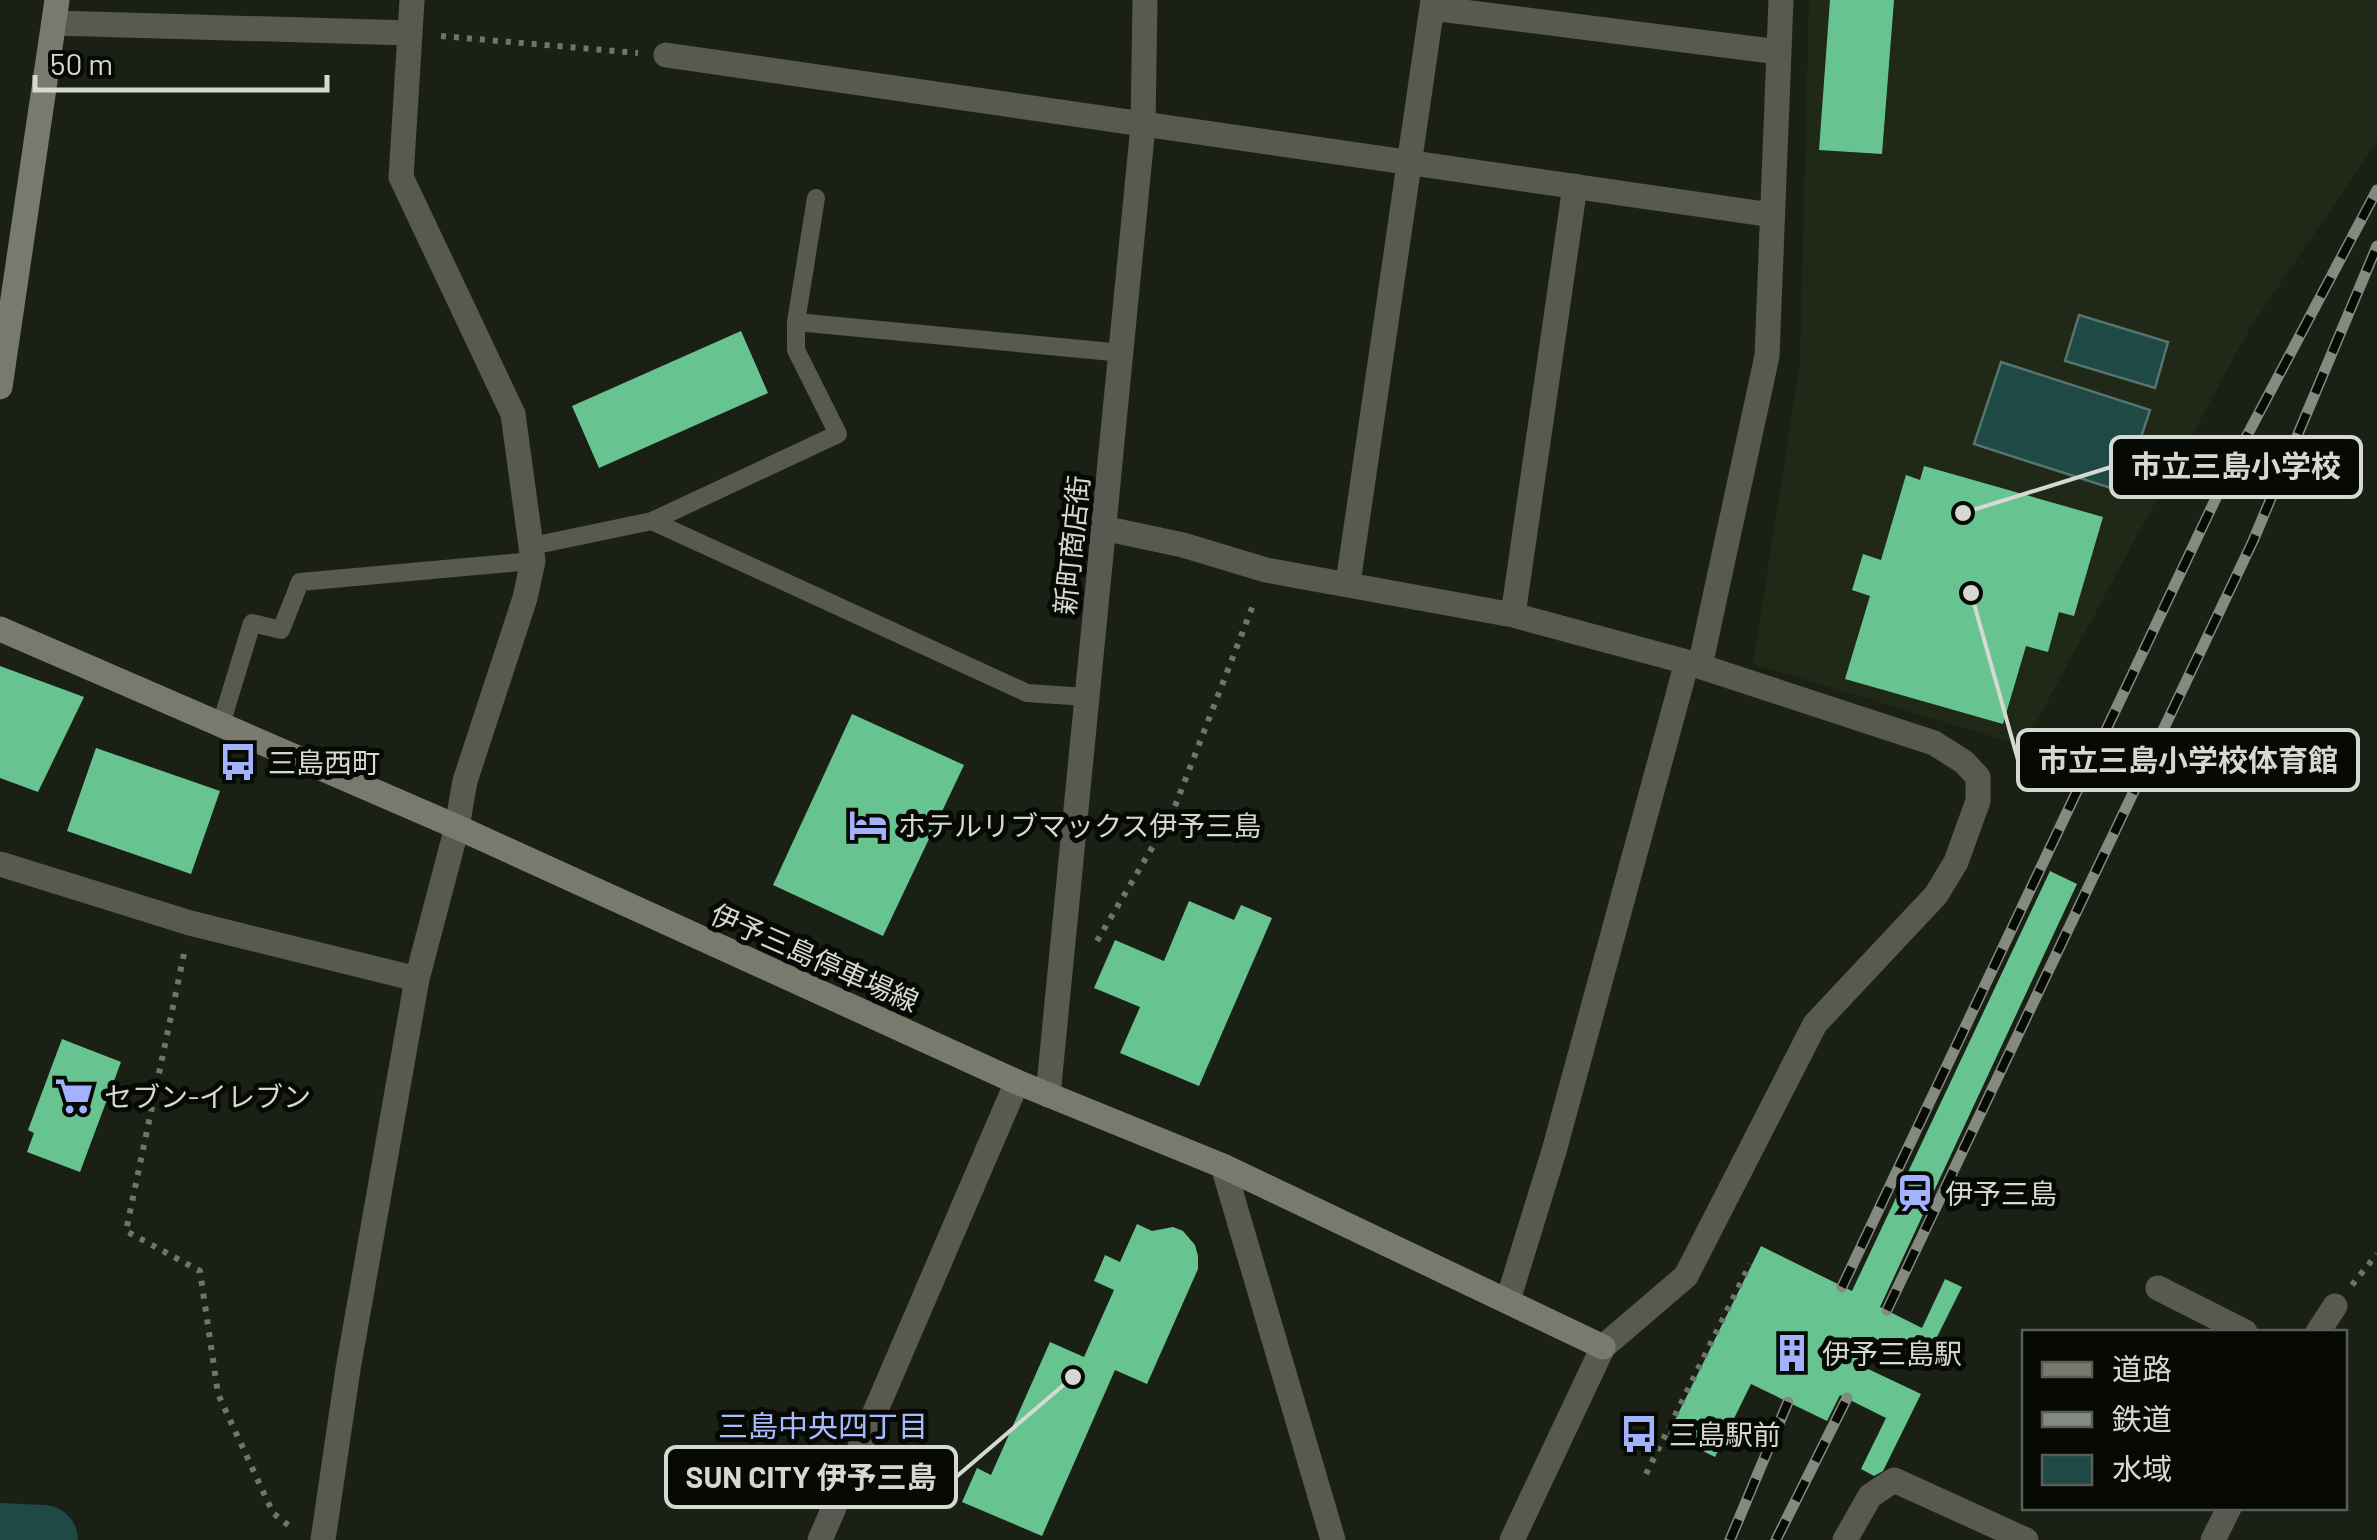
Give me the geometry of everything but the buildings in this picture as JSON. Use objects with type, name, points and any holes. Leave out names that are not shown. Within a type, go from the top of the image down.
[{"type":"main road","points":[[0,386],[56,6]]},
{"type":"main road","name":"伊予三島停車場線","points":[[0,629],[457,827],[1017,1082],[1223,1166],[1603,1347]]},
{"type":"street","points":[[323,1540],[348,1369],[417,979],[466,781],[525,598],[533,554],[514,414],[402,177],[412,0]]},
{"type":"street","name":"新町商店街","points":[[1048,1095],[1144,126],[1145,0]]},
{"type":"street","points":[[1508,1300],[1693,664],[1767,356],[1781,0]]},
{"type":"street","points":[[1348,584],[1432,4],[1779,52]]},
{"type":"street","points":[[56,6],[410,33]]},
{"type":"street","points":[[666,55],[1772,215]]},
{"type":"street","points":[[1514,616],[1574,186]]},
{"type":"street","points":[[1103,528],[1184,545],[1266,570],[1514,616],[1693,664],[1934,743],[1964,762],[1978,777],[1978,801],[1956,862],[1936,895],[1814,1024],[1686,1276],[1603,1347],[1512,1540]]},
{"type":"street","points":[[0,864],[190,923],[417,979]]},
{"type":"street","points":[[820,1540],[1017,1082]]},
{"type":"street","points":[[1223,1166],[1334,1540]]},
{"type":"street","points":[[2158,1288],[2241,1330]]},
{"type":"street","points":[[2319,1330],[2335,1306]]},
{"type":"street","points":[[1845,1540],[1870,1496],[1894,1480],[2026,1540]]},
{"type":"street","points":[[2213,1540],[2228,1510]]},
{"type":"lane","points":[[222,724],[252,623],[282,630],[300,582],[533,554],[652,521],[838,434],[796,350],[796,322],[816,198]]},
{"type":"lane","points":[[796,322],[1123,354]]},
{"type":"lane","points":[[652,521],[1027,694],[1086,697]]},
{"type":"path","points":[[410,33],[666,55]]},
{"type":"path","points":[[1062,979],[1095,946],[1172,814],[1266,570]]},
{"type":"path","points":[[190,923],[126,1231],[200,1271],[218,1394],[273,1513],[306,1540]]},
{"type":"path","points":[[1646,1474],[1750,1264]]},
{"type":"shaded area","points":[[1809,0],[2377,0],[2377,142],[2250,328],[2023,746],[1753,664],[1800,362]]},
{"type":"water","points":[[2079,315],[2168,342],[2155,388],[2065,361]]},
{"type":"water","points":[[2001,362],[2150,410],[2123,492],[1974,444]]},
{"type":"waterway","points":[[0,1538],[43,1540]]},
{"type":"railway","points":[[1842,1287],[2234,460],[2377,190]]},
{"type":"railway","points":[[1887,1310],[2253,541],[2377,246]]},
{"type":"railway","points":[[1776,1540],[1847,1398]]},
{"type":"railway","points":[[1730,1540],[1788,1402]]},
{"type":"place","name":"市立三島小学校","points":[[1963,513]]},
{"type":"place","name":"市立三島小学校体育館","points":[[1971,593]]},
{"type":"place","name":"三島西町","points":[[238,762]]},
{"type":"place","name":"ホテルリブマックス伊予三島","points":[[868,825]]},
{"type":"place","name":"セブン-イレブン","points":[[74,1096]]},
{"type":"place","name":"伊予三島","points":[[1915,1193]]},
{"type":"place","name":"伊予三島駅","points":[[1792,1353]]},
{"type":"place","name":"SUN CITY 伊予三島","points":[[1073,1377]]},
{"type":"place","name":"三島駅前","points":[[1639,1434]]},
{"type":"district","name":"三島中央四丁目","points":[[823,1425]]}]
